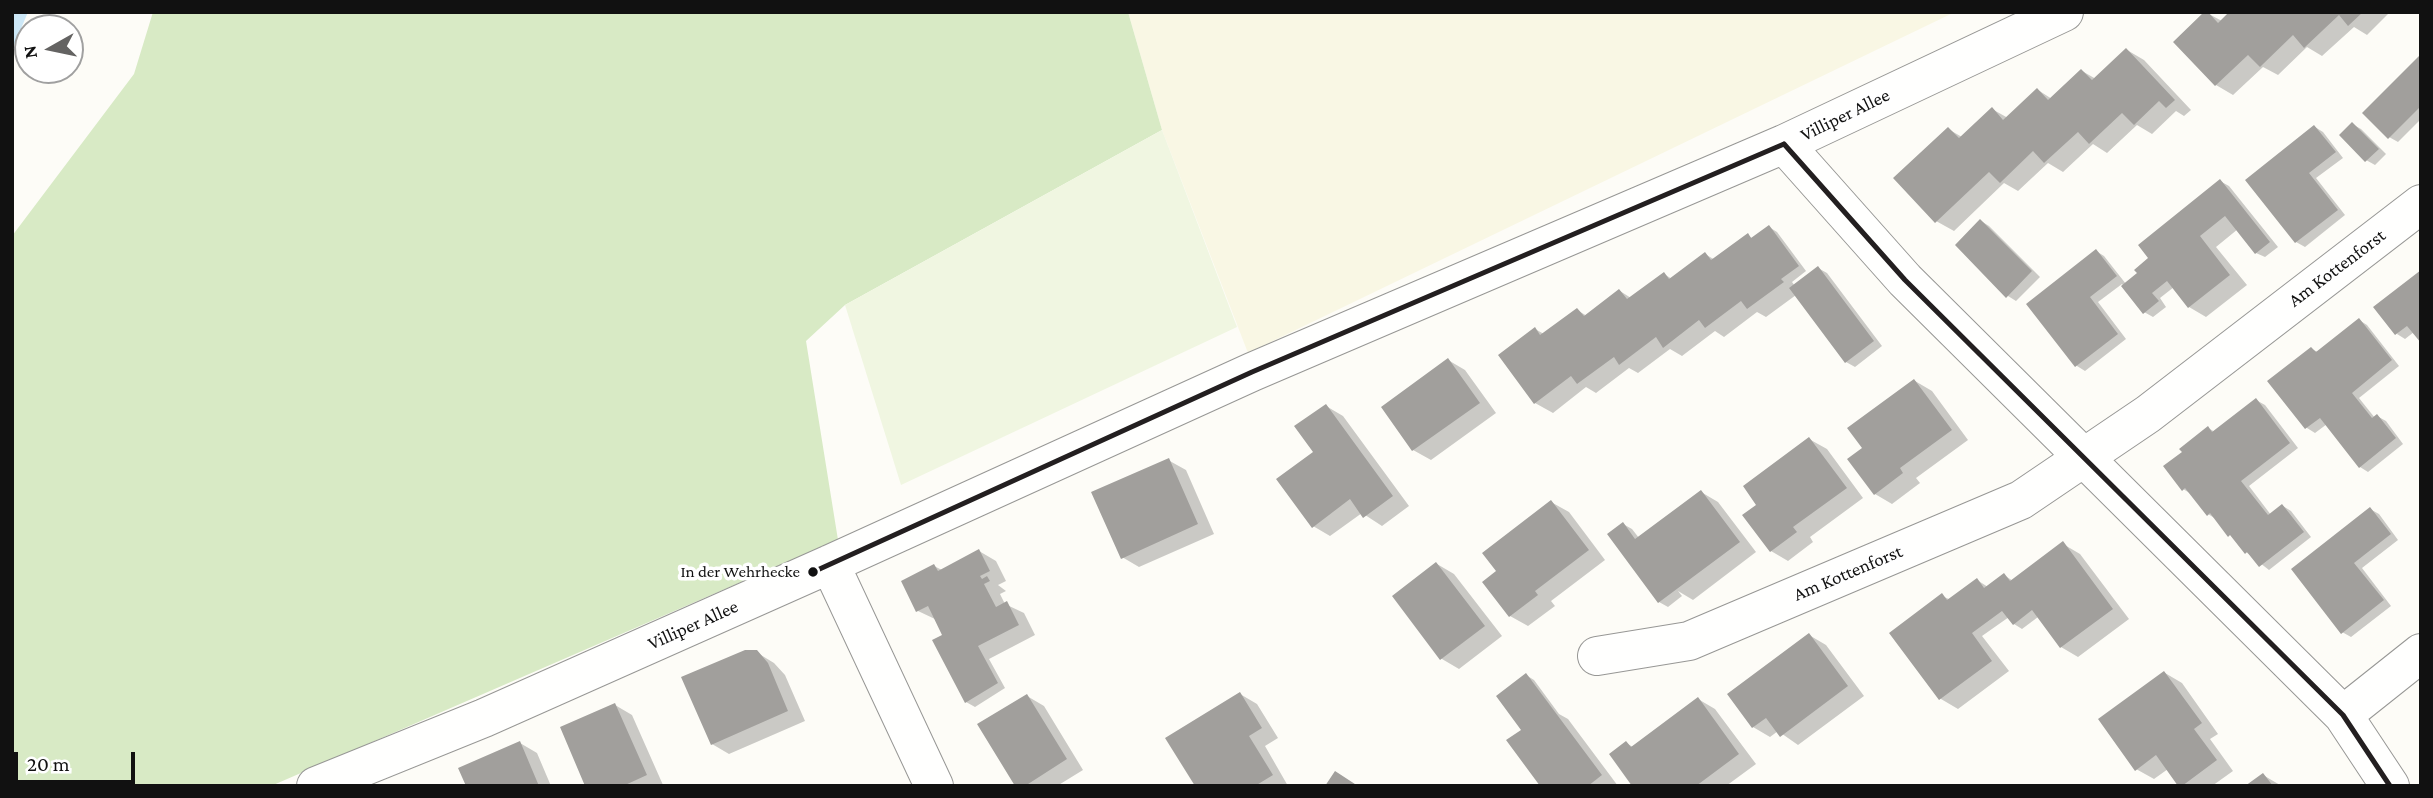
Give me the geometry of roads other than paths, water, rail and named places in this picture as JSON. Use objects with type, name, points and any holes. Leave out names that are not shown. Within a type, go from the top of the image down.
[{"type":"street","name":"Villiper Allee","points":[[316,786],[484,718],[1252,372],[1784,144],[2064,12]]},
{"type":"street","points":[[1784,144],[1905,280],[2343,715],[2390,786]]},
{"type":"street","name":"Am Kottenforst","points":[[1597,656],[1689,641],[2021,500],[2148,414],[2421,204]]},
{"type":"street","points":[[830,564],[934,786]]},
{"type":"street","points":[[2343,715],[2421,653]]},
{"type":"water","points":[[12,12],[28,12],[14,14],[12,50]]},
{"type":"place","name":"In der Wehrhecke","points":[[813,572]]}]
